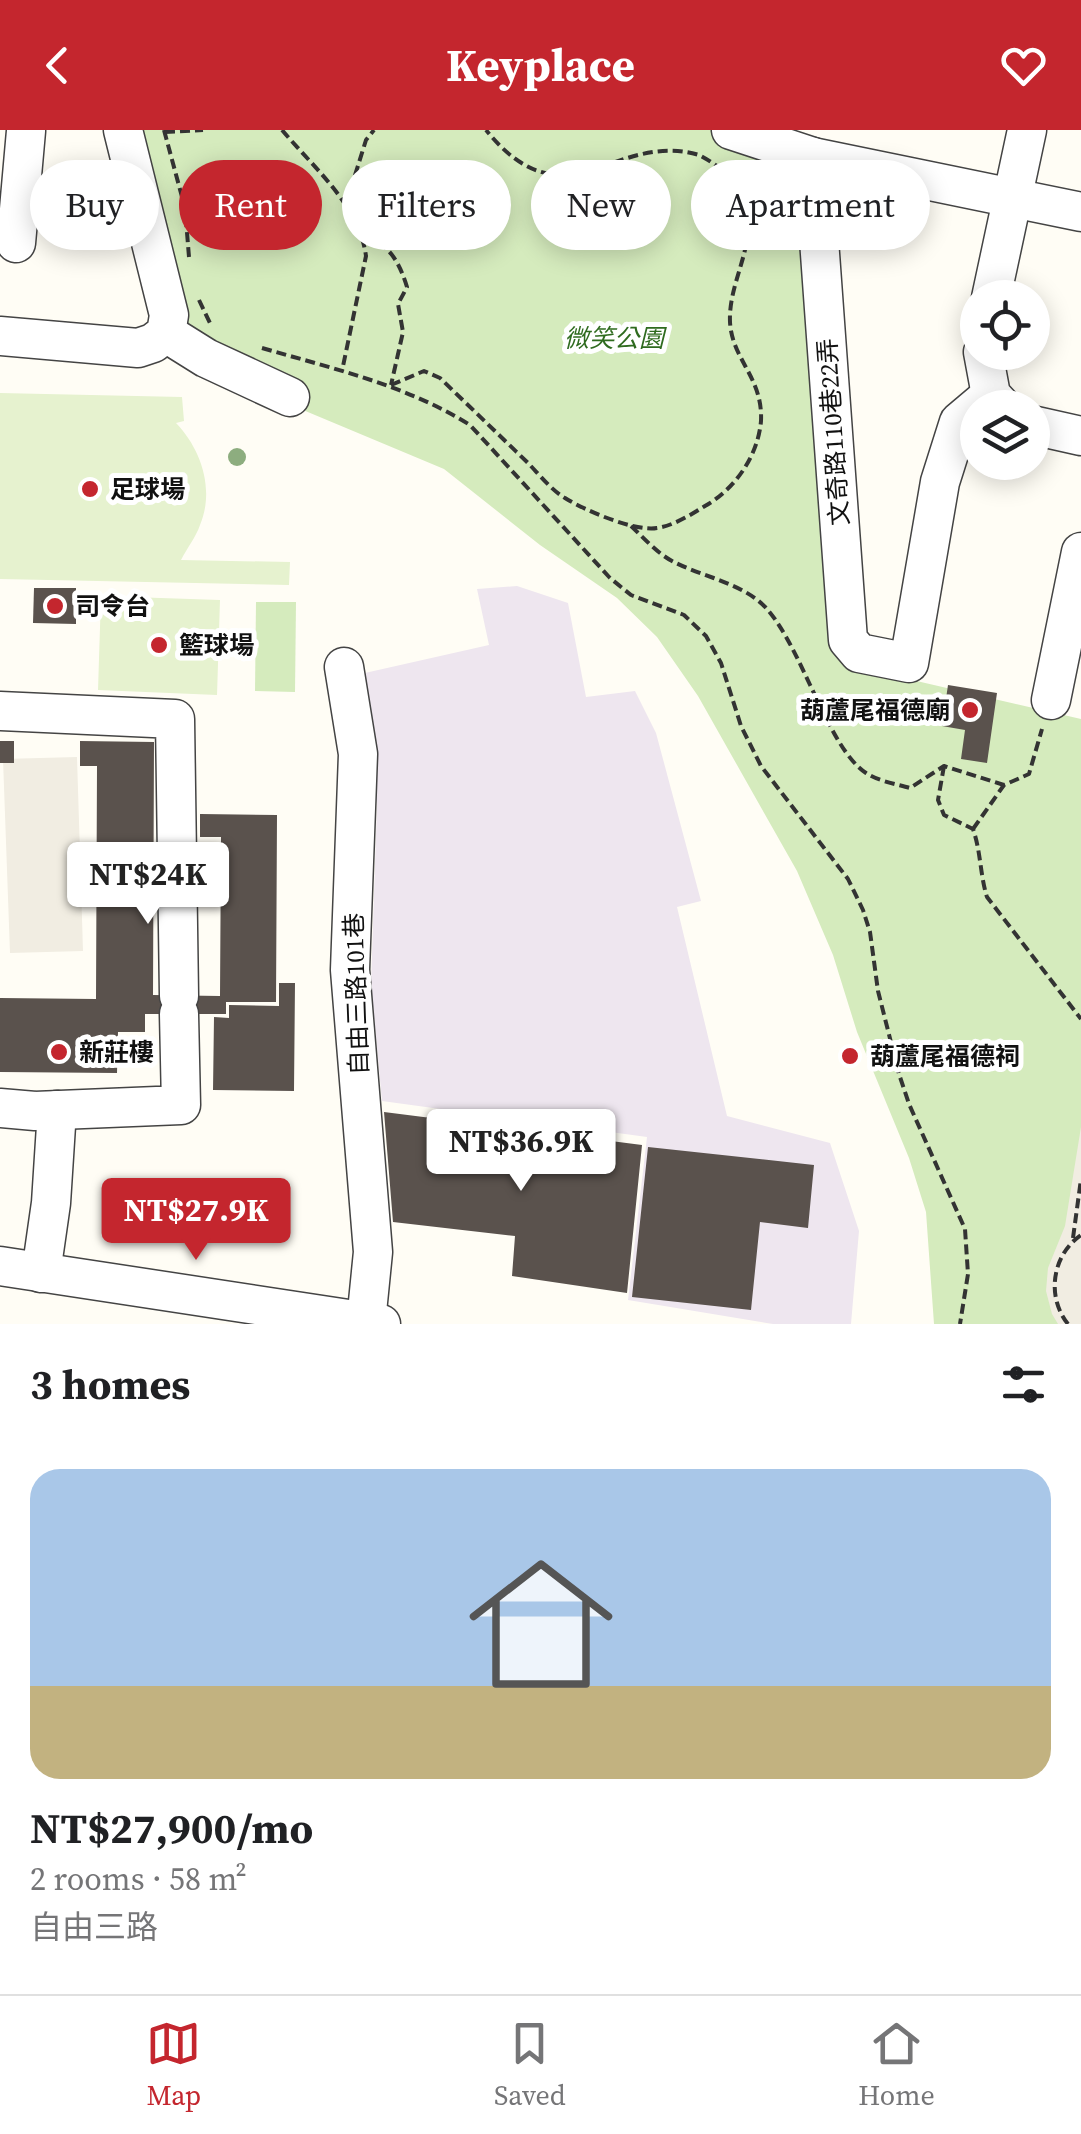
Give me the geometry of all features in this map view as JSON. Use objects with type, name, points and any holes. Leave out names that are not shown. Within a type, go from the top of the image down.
[{"type":"street","points":[[0,336],[138,348],[166,333],[169,315],[123,130]]},
{"type":"street","points":[[731,130],[813,157],[1081,212]]},
{"type":"street","points":[[994,280],[1027,130]]},
{"type":"street","points":[[16,242],[24,131]]},
{"type":"street","name":"文奇路110巷22弄","points":[[813,157],[848,640],[859,653],[909,664],[940,482],[960,421]]},
{"type":"street","points":[[166,333],[206,358],[290,397]]},
{"type":"street","points":[[1050,428],[1081,436]]},
{"type":"street","points":[[1050,700],[1081,552]]},
{"type":"street","name":"自由三路101巷","points":[[344,667],[358,754],[350,970],[374,1323]]},
{"type":"street","points":[[0,711],[175,719],[181,1106],[0,1108]]},
{"type":"street","points":[[41,1273],[52,1204],[57,1110]]},
{"type":"street","points":[[0,1266],[207,1312],[374,1323]]},
{"type":"path","points":[[191,273],[185,208],[165,131],[203,130]]},
{"type":"path","points":[[282,130],[342,201]]},
{"type":"path","points":[[360,160],[374,130]]},
{"type":"path","points":[[486,130],[513,156],[546,172],[564,173],[643,146],[684,148],[706,158],[728,176],[739,188],[747,210],[747,252],[730,323],[737,354],[756,382],[759,397],[761,422],[754,448],[745,469],[717,499],[657,528],[630,526]]},
{"type":"path","points":[[342,371],[365,250]]},
{"type":"path","points":[[387,250],[400,263],[407,286],[398,304],[403,332],[391,385]]},
{"type":"path","points":[[194,289],[211,324],[219,331]]},
{"type":"path","points":[[249,344],[391,385],[470,425],[610,578],[631,595],[684,616],[706,636],[721,663],[741,726],[761,766],[848,879],[863,910],[878,991],[909,1104],[966,1229],[968,1274],[960,1324]]},
{"type":"path","points":[[391,385],[424,370],[440,378],[563,498],[630,526],[669,560],[754,596],[770,611],[803,665],[836,735],[857,766],[869,776],[910,788],[944,766]]},
{"type":"path","points":[[972,829],[1004,785],[1029,774],[1050,700]]},
{"type":"path","points":[[944,766],[1004,785]]},
{"type":"path","points":[[944,766],[938,800],[944,815],[972,829],[980,849],[987,898],[1081,1019]]},
{"type":"path","points":[[1072,1241],[1081,1179]]},
{"type":"path","points":[[1068,1324],[1055,1297],[1054,1277],[1061,1258],[1081,1235]]},
{"type":"shaded area","points":[[517,586],[568,603],[586,697],[635,691],[656,733],[701,901],[677,907],[727,1116],[830,1143],[859,1231],[851,1324],[773,1324],[628,1300],[647,1137],[382,1101],[371,984],[377,805],[356,675],[489,645],[477,589]]},
{"type":"shaded area","points":[[77,757],[83,951],[10,953],[3,759]]},
{"type":"shaded area","points":[[1081,1127],[1081,1324],[1058,1324],[1046,1291],[1048,1268],[1065,1226]]},
{"type":"green space","name":"微笑公園","points":[[123,130],[724,130],[813,157],[813,160],[691,160],[691,250],[818,250],[838,655],[908,679],[1081,719],[1081,1324],[934,1324],[926,1212],[909,1158],[857,1032],[833,955],[797,871],[698,696],[657,637],[617,598],[540,545],[444,469],[179,358],[152,250],[159,250],[159,160],[130,160]]},
{"type":"green space","points":[[0,393],[182,397],[184,421],[176,423],[199,457],[206,498],[198,529],[181,560],[290,562],[289,585],[0,579]]},
{"type":"green space","name":"籃球場","points":[[101,596],[220,600],[217,695],[98,690]]},
{"type":"green space","points":[[256,602],[296,602],[295,692],[255,691]]},
{"type":"building","name":"司令台","points":[[34,588],[76,588],[76,624],[33,623]]},
{"type":"building","name":"葫蘆尾福德廟","points":[[948,685],[997,693],[987,763],[961,759],[965,730],[942,726]]},
{"type":"building","points":[[0,741],[14,741],[14,763],[0,763]]},
{"type":"building","points":[[80,741],[154,742],[153,995],[220,996],[221,837],[200,837],[200,814],[277,815],[276,1002],[226,1002],[226,1014],[145,1014],[145,1032],[118,1032],[117,1073],[0,1072],[0,998],[96,999],[97,766],[80,766]]},
{"type":"building","points":[[279,983],[295,983],[294,1091],[213,1090],[214,1017],[229,1018],[229,1005],[279,1006]]},
{"type":"building","points":[[384,1112],[642,1145],[627,1293],[512,1276],[515,1236],[393,1222]]},
{"type":"building","points":[[648,1147],[814,1165],[808,1228],[760,1222],[751,1310],[632,1297]]},
{"type":"place","name":"足球場","points":[[90,489]]},
{"type":"place","name":"司令台","points":[[55,606]]},
{"type":"place","name":"籃球場","points":[[159,645]]},
{"type":"place","name":"葫蘆尾福德廟","points":[[970,710]]},
{"type":"place","name":"新莊樓","points":[[59,1052]]},
{"type":"place","name":"葫蘆尾福德祠","points":[[850,1056]]}]
